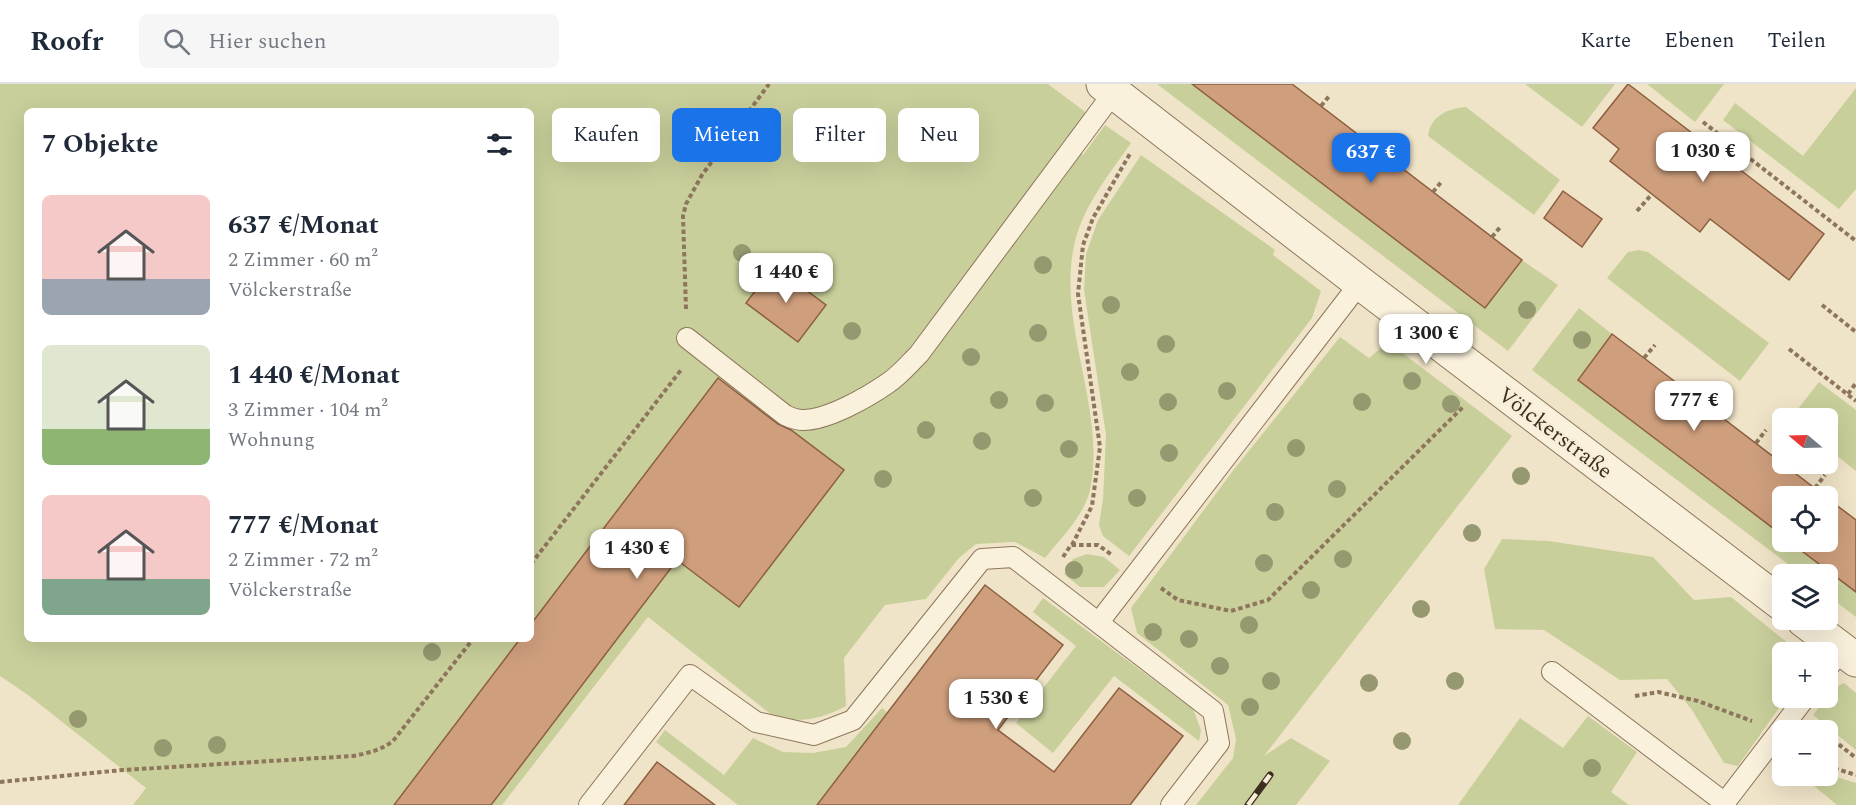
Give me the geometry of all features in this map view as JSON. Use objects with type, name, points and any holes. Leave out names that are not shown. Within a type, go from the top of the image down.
[{"type":"street","name":"Völckerstraße","points":[[1108,88],[1772,596]]},
{"type":"street","points":[[1813,630],[1842,659]]},
{"type":"lane","points":[[687,338],[785,415],[795,420],[822,417],[858,401],[890,382],[918,354],[1108,88]]},
{"type":"lane","points":[[1100,622],[1360,283]]},
{"type":"lane","points":[[589,805],[690,675],[756,722],[814,735],[854,720],[981,559],[1013,557],[1213,711],[1219,743],[1171,805]]},
{"type":"lane","points":[[1552,672],[1724,804],[1772,741]]},
{"type":"lane","points":[[1788,720],[1797,708]]},
{"type":"path","points":[[1321,106],[1330,95]]},
{"type":"path","points":[[1703,122],[1856,242]]},
{"type":"path","points":[[1378,150],[1387,138]]},
{"type":"path","points":[[1729,161],[1738,149]]},
{"type":"path","points":[[1044,580],[1071,545],[1092,506],[1100,447],[1078,294],[1083,245],[1093,218],[1132,151]]},
{"type":"path","points":[[1433,192],[1442,181]]},
{"type":"path","points":[[1637,212],[1652,194]]},
{"type":"path","points":[[1492,237],[1501,226]]},
{"type":"path","points":[[1822,305],[1856,332]]},
{"type":"path","points":[[1644,358],[1654,345]]},
{"type":"path","points":[[1789,349],[1856,401]]},
{"type":"path","points":[[1848,394],[1856,383]]},
{"type":"path","points":[[1698,400],[1709,387]]},
{"type":"path","points":[[1071,545],[1098,545],[1178,600],[1231,611],[1268,600],[1465,406]]},
{"type":"path","points":[[1756,443],[1766,430]]},
{"type":"path","points":[[1817,486],[1825,475]]},
{"type":"path","points":[[0,782],[123,770],[353,756],[369,753],[382,749],[393,741],[470,642]]},
{"type":"path","points":[[1627,698],[1658,692],[1698,702],[1748,718],[1772,736]]},
{"type":"path","points":[[1838,744],[1856,758]]},
{"type":"path","points":[[1838,769],[1856,775]]},
{"type":"green space","points":[[0,84],[1048,84],[1088,114],[1067,143],[1083,155],[1105,125],[1131,143],[1105,179],[1090,205],[1074,246],[1071,276],[1072,307],[1092,430],[1093,460],[1090,490],[1083,509],[1045,558],[1015,542],[976,544],[959,558],[926,599],[885,605],[844,658],[846,706],[812,719],[777,719],[648,617],[502,805],[133,805],[146,788],[28,695],[0,676]]},
{"type":"green space","points":[[1157,84],[1192,84],[1485,308],[1522,260],[1558,285],[1508,351]]},
{"type":"green space","points":[[1525,84],[1615,84],[1582,127]]},
{"type":"green space","points":[[1647,84],[1724,84],[1695,122]]},
{"type":"green space","points":[[1856,88],[1856,189],[1839,209],[1723,120],[1735,103],[1803,156]]},
{"type":"green space","points":[[1466,107],[1560,180],[1534,215],[1428,136],[1432,123],[1441,114]]},
{"type":"green space","points":[[1141,155],[1275,250],[1273,255],[1321,291],[1312,318],[1129,556],[1103,536],[1099,525],[1103,499],[1106,435],[1084,290],[1086,254],[1098,220]]},
{"type":"green space","points":[[1639,250],[1648,252],[1769,343],[1740,381],[1607,278],[1628,252]]},
{"type":"green space","points":[[1579,308],[1612,334],[1578,380],[1772,527],[1772,552],[1803,552],[1819,564],[1788,564],[1532,370]]},
{"type":"green space","points":[[1340,337],[1369,358],[1388,342],[1512,436],[1264,756],[1291,738],[1330,761],[1296,805],[1196,805],[1233,758],[1236,739],[1228,705],[1137,633],[1131,608],[1232,472]]},
{"type":"green space","points":[[1819,382],[1856,410],[1856,471],[1838,457],[1838,408],[1799,408]]},
{"type":"green space","points":[[1502,539],[1549,541],[1653,557],[1694,600],[1731,597],[1787,642],[1772,642],[1772,708],[1779,708],[1738,766],[1724,763],[1692,710],[1667,679],[1620,680],[1544,630],[1495,629],[1484,569]]},
{"type":"green space","points":[[1087,554],[1104,557],[1120,570],[1104,587],[1080,587],[1064,574],[1073,559]]},
{"type":"green space","points":[[1838,578],[1856,592],[1856,617],[1838,603]]},
{"type":"green space","points":[[1043,598],[1193,709],[1201,730],[1199,741],[1114,676],[1053,753],[1016,723],[1076,646],[1033,612]]},
{"type":"green space","points":[[1844,683],[1856,693],[1856,750],[1838,735],[1838,720],[1819,720],[1813,715],[1818,708],[1838,708],[1838,686]]},
{"type":"green space","points":[[882,708],[887,712],[817,805],[738,805],[656,742],[665,730],[724,775],[753,738],[783,752],[813,753],[846,747]]},
{"type":"green space","points":[[1588,716],[1637,752],[1611,792],[1629,805],[1458,805],[1520,718],[1563,748]]},
{"type":"green space","points":[[1838,777],[1856,783],[1856,805],[1837,805],[1814,786],[1838,786]]},
{"type":"building","points":[[1192,84],[1292,84],[1522,260],[1485,308]]},
{"type":"building","points":[[1628,84],[1824,234],[1789,280],[1710,219],[1700,232],[1610,161],[1619,149],[1593,128]]},
{"type":"building","points":[[1563,191],[1602,219],[1582,247],[1544,218]]},
{"type":"building","points":[[774,266],[826,305],[798,342],[746,303]]},
{"type":"building","points":[[1612,334],[1772,456],[1772,474],[1796,474],[1812,486],[1772,486],[1772,527],[1578,380]]},
{"type":"building","points":[[718,378],[844,470],[739,607],[677,560],[491,805],[394,805],[518,642],[534,642],[534,620]]},
{"type":"building","points":[[1838,506],[1856,520],[1856,592],[1838,578],[1838,564],[1819,564],[1803,552],[1838,552]]},
{"type":"building","points":[[985,585],[1063,645],[998,730],[1054,772],[1119,688],[1183,736],[1130,805],[817,805]]},
{"type":"building","points":[[657,762],[715,805],[624,805]]},
{"type":"railway","points":[[1248,805],[1270,775]]}]
